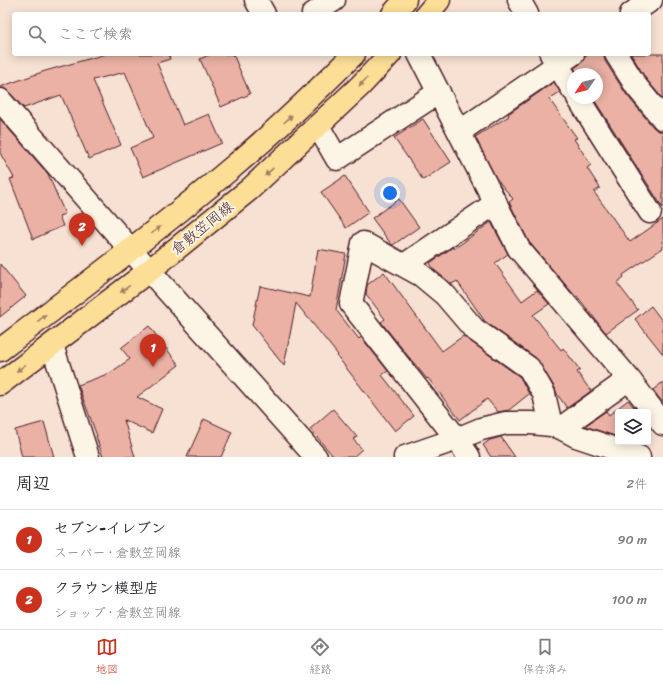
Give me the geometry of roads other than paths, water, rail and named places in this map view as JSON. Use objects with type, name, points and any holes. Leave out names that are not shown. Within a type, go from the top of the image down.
[{"type":"main road","points":[[429,12],[439,0]]},
{"type":"main road","name":"倉敷笠岡線","points":[[0,350],[131,250],[235,166],[292,115],[352,56]]},
{"type":"main road","name":"倉敷笠岡線","points":[[0,384],[150,270],[250,189],[360,86],[388,56]]},
{"type":"street","points":[[256,0],[263,12]]},
{"type":"street","points":[[316,12],[334,0]]},
{"type":"street","points":[[518,0],[526,12]]},
{"type":"street","points":[[634,12],[651,0]]},
{"type":"street","points":[[420,56],[519,249],[628,379],[663,424]]},
{"type":"street","points":[[617,56],[636,86],[663,119]]},
{"type":"street","points":[[459,132],[560,58],[567,75]]},
{"type":"street","points":[[318,126],[337,159],[439,92]]},
{"type":"street","points":[[0,100],[131,250],[316,457]]},
{"type":"street","points":[[582,104],[650,212]]},
{"type":"street","points":[[404,265],[496,203]]},
{"type":"street","points":[[469,457],[457,439],[351,304],[363,243],[421,274],[445,294],[474,329],[529,368],[544,394],[556,427]]},
{"type":"street","points":[[52,345],[88,457]]},
{"type":"street","points":[[556,427],[628,379]]},
{"type":"street","points":[[405,457],[457,439],[480,429],[506,423],[531,423],[556,427],[576,436],[639,457]]},
{"type":"place","name":"クラウン模型店","points":[[82,246]]},
{"type":"place","name":"セブン-イレブン","points":[[153,367]]}]
